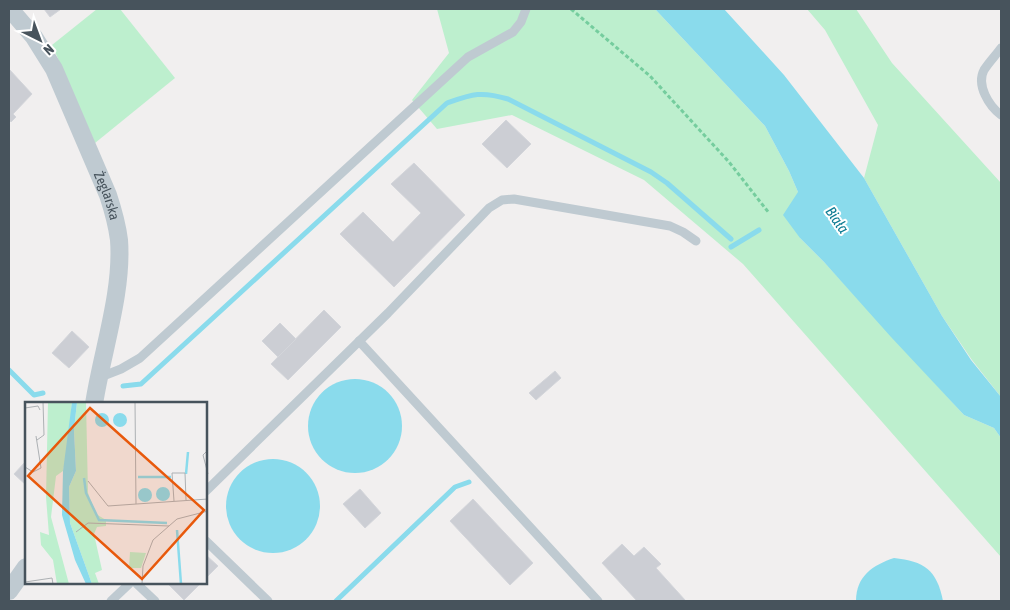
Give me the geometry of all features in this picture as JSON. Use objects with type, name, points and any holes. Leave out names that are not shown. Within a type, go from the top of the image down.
[{"type":"street","name":"Żeglarska","points":[[10,9],[34,38],[54,69],[108,195],[114,215],[119,240],[118,271],[94,402]]},
{"type":"street","points":[[9,591],[25,568]]},
{"type":"lane","points":[[98,378],[140,358],[468,57],[513,32],[521,22],[526,9]]},
{"type":"lane","points":[[1001,48],[984,71],[982,78],[982,86],[989,102],[1001,115]]},
{"type":"lane","points":[[208,489],[359,341],[489,208],[502,200],[514,199],[670,226],[696,241]]},
{"type":"lane","points":[[359,341],[598,601]]},
{"type":"lane","points":[[208,543],[268,601]]},
{"type":"lane","points":[[111,601],[128,585]]},
{"type":"lane","points":[[138,585],[155,601]]},
{"type":"path","points":[[571,9],[650,76],[729,162],[769,213]]},
{"type":"green space","points":[[97,9],[120,9],[175,78],[95,143],[52,45]]},
{"type":"green space","points":[[437,9],[655,9],[765,126],[798,192],[800,238],[964,415],[994,428],[1001,438],[1001,557],[743,264],[644,180],[512,115],[437,129],[412,100],[449,53]]},
{"type":"green space","points":[[807,9],[856,9],[892,63],[1001,183],[1001,397],[972,360],[942,316],[864,178],[878,125],[825,30]]},
{"type":"water","name":"Biała","points":[[655,9],[724,9],[784,75],[864,178],[942,316],[971,360],[1001,397],[1001,438],[994,428],[964,415],[800,238],[783,215],[798,192],[765,126]]},
{"type":"water","points":[[355,379],[373,382],[388,393],[399,408],[402,426],[399,444],[388,459],[373,470],[355,473],[337,470],[322,459],[311,444],[308,426],[311,408],[322,393],[337,382]]},
{"type":"water","points":[[273,459],[291,463],[306,473],[316,488],[320,506],[316,524],[306,539],[291,549],[273,553],[255,549],[240,539],[230,524],[226,506],[230,488],[240,473],[255,463]]},
{"type":"water","points":[[894,558],[904,559],[928,569],[937,582],[943,601],[856,601],[862,578],[879,564]]},
{"type":"building","points":[[44,9],[61,9],[50,17]]},
{"type":"building","points":[[9,69],[32,94],[13,114],[16,117],[11,122],[9,119]]},
{"type":"building","points":[[506,120],[531,144],[507,168],[482,144]]},
{"type":"building","points":[[414,163],[465,215],[394,287],[340,234],[363,212],[393,242],[421,213],[391,184]]},
{"type":"building","points":[[324,310],[341,327],[288,380],[271,364]]},
{"type":"building","points":[[280,323],[296,339],[278,357],[262,341]]},
{"type":"building","points":[[72,331],[89,347],[69,368],[52,353]]},
{"type":"building","points":[[555,371],[561,378],[536,400],[529,393]]},
{"type":"building","points":[[25,462],[25,484],[14,474]]},
{"type":"building","points":[[360,489],[381,513],[365,528],[343,504]]},
{"type":"building","points":[[473,499],[533,563],[510,585],[450,521]]},
{"type":"building","points":[[622,544],[634,556],[644,547],[661,564],[656,568],[685,600],[637,601],[602,563]]},
{"type":"building","points":[[208,557],[218,566],[208,576]]},
{"type":"building","points":[[169,585],[199,585],[184,600]]},
{"type":"waterway","points":[[123,386],[141,384],[447,103],[471,96],[484,94],[508,99],[651,172],[667,183],[731,239]]},
{"type":"waterway","points":[[731,247],[759,230]]},
{"type":"waterway","points":[[9,370],[34,395],[43,393]]},
{"type":"waterway","points":[[336,601],[455,487],[469,482]]}]
